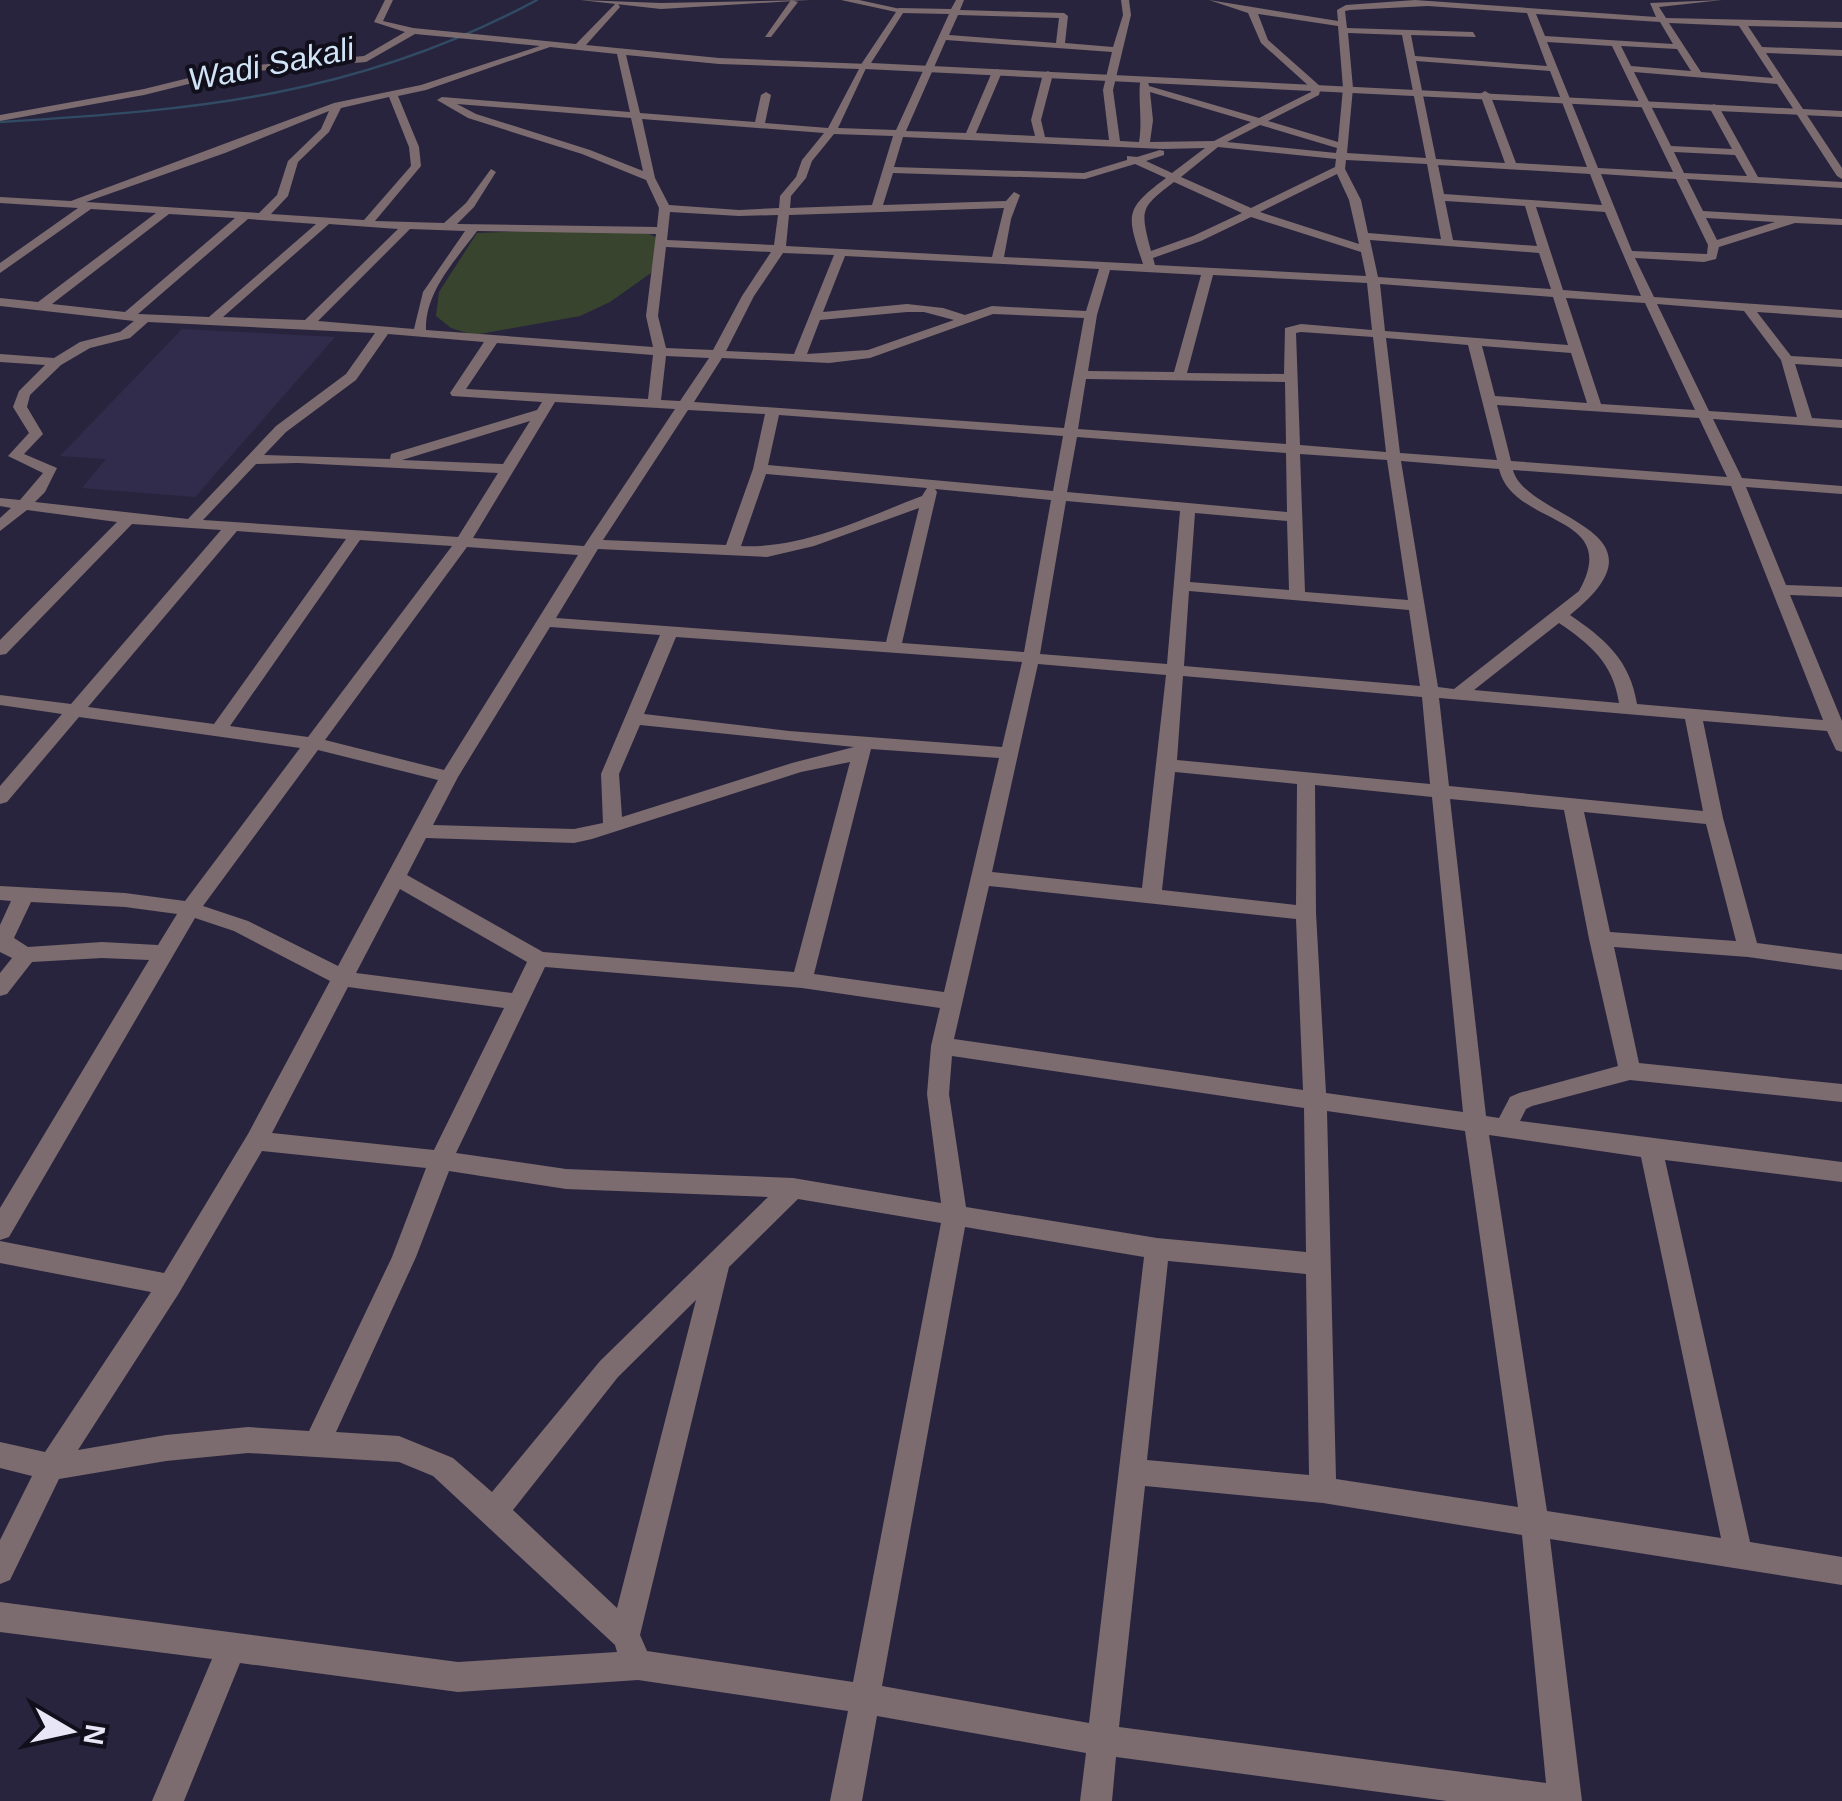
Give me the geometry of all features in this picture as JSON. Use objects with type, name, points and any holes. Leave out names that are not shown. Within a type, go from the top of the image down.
[{"type":"street","points":[[389,0],[378,22],[413,31],[784,66],[1110,78],[1144,84],[1260,122],[1342,158]]},
{"type":"street","points":[[584,0],[617,6],[806,0]]},
{"type":"street","points":[[845,0],[955,13],[1064,16],[1060,44]]},
{"type":"street","points":[[877,207],[900,134],[960,0]]},
{"type":"street","points":[[1115,144],[1110,78],[1127,14],[1125,0]]},
{"type":"street","points":[[1213,0],[1341,27],[1473,35]]},
{"type":"street","points":[[1386,0],[1667,22],[1842,25]]},
{"type":"street","points":[[1502,0],[1526,13],[1542,39],[1627,254],[1737,483],[1838,727],[1842,746]]},
{"type":"street","points":[[1697,74],[1653,5],[1718,0]]},
{"type":"street","points":[[768,35],[794,2]]},
{"type":"street","points":[[0,1618],[458,1677],[638,1665],[863,1698],[1101,1740],[1565,1801],[1534,1520],[1475,1121],[1430,693],[1393,454],[1373,280],[1342,158],[1348,88],[1342,8],[1427,2]]},
{"type":"street","points":[[0,1570],[51,1467],[170,1286],[256,1141],[449,777],[591,548],[718,354],[748,296],[780,248],[786,196],[831,131],[895,5]]},
{"type":"street","points":[[579,47],[617,6]]},
{"type":"street","points":[[1574,16],[1576,9],[1656,8]]},
{"type":"street","points":[[1466,9],[1480,64]]},
{"type":"street","points":[[1252,11],[1264,41],[1316,87]]},
{"type":"street","points":[[1743,25],[1842,176]]},
{"type":"street","points":[[0,118],[144,92],[233,70],[366,59],[413,31]]},
{"type":"street","points":[[1406,32],[1448,243]]},
{"type":"street","points":[[944,37],[1117,50]]},
{"type":"street","points":[[1542,39],[1683,47]]},
{"type":"street","points":[[1615,43],[1714,245],[1712,256],[1704,258],[1627,254]]},
{"type":"street","points":[[64,206],[337,105],[423,88],[552,45]]},
{"type":"street","points":[[1761,50],[1842,53]]},
{"type":"street","points":[[621,51],[650,178],[665,208],[652,316],[660,352],[654,406]]},
{"type":"street","points":[[1828,52],[1835,62],[1842,63]]},
{"type":"street","points":[[1411,58],[1555,69]]},
{"type":"street","points":[[1628,69],[1780,81]]},
{"type":"street","points":[[970,136],[997,72]]},
{"type":"street","points":[[1041,140],[1036,120],[1048,74]]},
{"type":"street","points":[[1144,84],[1418,91],[1842,114]]},
{"type":"street","points":[[1144,84],[1148,120],[1144,146]]},
{"type":"street","points":[[1148,263],[1136,209],[1216,144],[1308,99],[1316,87]]},
{"type":"street","points":[[423,88],[472,116],[586,152],[650,178]]},
{"type":"street","points":[[1485,94],[1512,166]]},
{"type":"street","points":[[366,223],[417,159],[393,95]]},
{"type":"street","points":[[760,124],[766,95]]},
{"type":"street","points":[[442,100],[831,131],[1144,146],[1216,144],[1342,158],[1842,184]]},
{"type":"street","points":[[262,216],[282,196],[294,161],[325,130],[337,105]]},
{"type":"street","points":[[1714,107],[1754,180]]},
{"type":"street","points":[[1096,143],[1254,214],[1366,250]]},
{"type":"street","points":[[891,170],[1084,176],[1181,146]]},
{"type":"street","points":[[1666,148],[1739,152]]},
{"type":"street","points":[[1148,263],[1254,214],[1342,158]]},
{"type":"street","points":[[446,227],[470,204],[491,172]]},
{"type":"street","points":[[997,261],[1010,204],[1024,176]]},
{"type":"street","points":[[1438,197],[1608,208]]},
{"type":"street","points":[[2,201],[164,213],[661,237],[1105,268],[1148,263],[1208,272],[1842,314]]},
{"type":"street","points":[[1529,203],[1595,408]]},
{"type":"street","points":[[665,208],[739,212],[1010,204]]},
{"type":"street","points":[[0,269],[86,208]]},
{"type":"street","points":[[41,306],[164,213]]},
{"type":"street","points":[[1697,214],[1842,222]]},
{"type":"street","points":[[128,316],[244,216]]},
{"type":"street","points":[[1714,245],[1795,220]]},
{"type":"street","points":[[211,321],[326,221]]},
{"type":"street","points":[[308,324],[407,226]]},
{"type":"street","points":[[420,334],[418,320],[428,294],[473,228]]},
{"type":"street","points":[[1363,236],[1542,250]]},
{"type":"street","points":[[799,358],[841,252]]},
{"type":"street","points":[[846,1801],[955,1214],[938,1094],[942,1046],[1031,658],[1062,496],[1090,315],[1105,268]]},
{"type":"street","points":[[1180,377],[1208,272]]},
{"type":"street","points":[[0,302],[145,318],[308,324],[660,352],[799,358],[854,358],[992,310],[1090,315]]},
{"type":"street","points":[[815,316],[838,317],[918,305],[939,308],[961,318]]},
{"type":"street","points":[[1748,308],[1787,360],[1806,422]]},
{"type":"street","points":[[0,526],[38,492],[50,472],[45,466],[15,456],[36,434],[22,413],[21,400],[56,362],[85,346],[125,335],[145,318]]},
{"type":"street","points":[[1297,596],[1294,447],[1288,378],[1293,328],[1576,349]]},
{"type":"street","points":[[191,524],[281,430],[351,377],[384,330]]},
{"type":"street","points":[[492,340],[457,393],[546,406],[773,410],[1842,490]]},
{"type":"street","points":[[1458,694],[1559,615],[1596,580],[1598,551],[1581,530],[1514,487],[1503,464],[1474,342]]},
{"type":"street","points":[[0,358],[56,362]]},
{"type":"street","points":[[1787,360],[1842,364]]},
{"type":"street","points":[[1082,375],[1288,378]]},
{"type":"street","points":[[1488,400],[1842,424]]},
{"type":"street","points":[[379,462],[546,406]]},
{"type":"street","points":[[0,1230],[190,908],[464,542],[546,406]]},
{"type":"street","points":[[732,548],[760,469],[773,410]]},
{"type":"street","points":[[251,460],[508,469]]},
{"type":"street","points":[[760,469],[930,492],[1062,496],[1295,516]]},
{"type":"street","points":[[0,502],[128,519],[464,542],[591,548],[788,548],[930,492]]},
{"type":"street","points":[[893,646],[930,492]]},
{"type":"street","points":[[1151,898],[1184,586],[1188,507]]},
{"type":"street","points":[[0,650],[128,519]]},
{"type":"street","points":[[0,798],[232,527]]},
{"type":"street","points":[[218,731],[356,535]]},
{"type":"street","points":[[1184,586],[1416,606]]},
{"type":"street","points":[[1780,590],[1842,592]]},
{"type":"street","points":[[1559,615],[1606,648],[1619,664],[1626,682],[1628,708]]},
{"type":"street","points":[[546,622],[893,646],[1838,727]]},
{"type":"street","points":[[613,826],[610,774],[630,718],[671,629]]},
{"type":"street","points":[[0,700],[316,744],[449,777]]},
{"type":"street","points":[[1693,713],[1714,818],[1748,949]]},
{"type":"street","points":[[630,718],[863,747],[1009,753]]},
{"type":"street","points":[[421,832],[574,836],[863,747]]},
{"type":"street","points":[[802,980],[863,747]]},
{"type":"street","points":[[1167,764],[1714,818]]},
{"type":"street","points":[[1306,778],[1306,913],[1315,1100],[1322,1490]]},
{"type":"street","points":[[1573,806],[1630,1071]]},
{"type":"street","points":[[397,878],[539,959],[802,980],[950,1001]]},
{"type":"street","points":[[980,878],[1306,913]]},
{"type":"street","points":[[0,894],[125,900],[190,908],[241,926],[344,979],[518,1002]]},
{"type":"street","points":[[24,895],[4,938],[6,946],[26,955],[102,950],[161,953]]},
{"type":"street","points":[[1599,939],[1748,949],[1842,962]]},
{"type":"street","points":[[0,988],[26,955]]},
{"type":"street","points":[[318,1442],[404,1257],[440,1160],[539,959]]},
{"type":"street","points":[[942,1046],[1651,1149],[1842,1172]]},
{"type":"street","points":[[1506,1126],[1518,1104],[1527,1099],[1630,1071],[1842,1093]]},
{"type":"street","points":[[256,1141],[602,1182],[792,1188],[1157,1249],[1316,1264]]},
{"type":"street","points":[[1651,1149],[1738,1554]]},
{"type":"street","points":[[494,1511],[609,1369],[792,1188]]},
{"type":"street","points":[[1096,1801],[1157,1249]]},
{"type":"street","points":[[0,1252],[170,1286]]},
{"type":"street","points":[[625,1634],[718,1265]]},
{"type":"street","points":[[0,1455],[51,1467],[166,1448],[248,1440],[399,1449],[443,1466],[494,1511],[625,1634],[638,1665]]},
{"type":"street","points":[[1130,1470],[1322,1490],[1534,1520],[1842,1572]]},
{"type":"street","points":[[168,1801],[231,1649]]},
{"type":"shaded area","points":[[182,329],[335,337],[195,497],[82,488],[106,459],[60,456]]},
{"type":"green space","points":[[576,229],[649,234],[659,239],[651,273],[610,302],[580,316],[474,335],[451,328],[436,316],[439,292],[477,233]]},
{"type":"waterway","name":"Wadi Sakali","points":[[0,122],[210,103],[341,78],[406,58],[537,0]]}]
